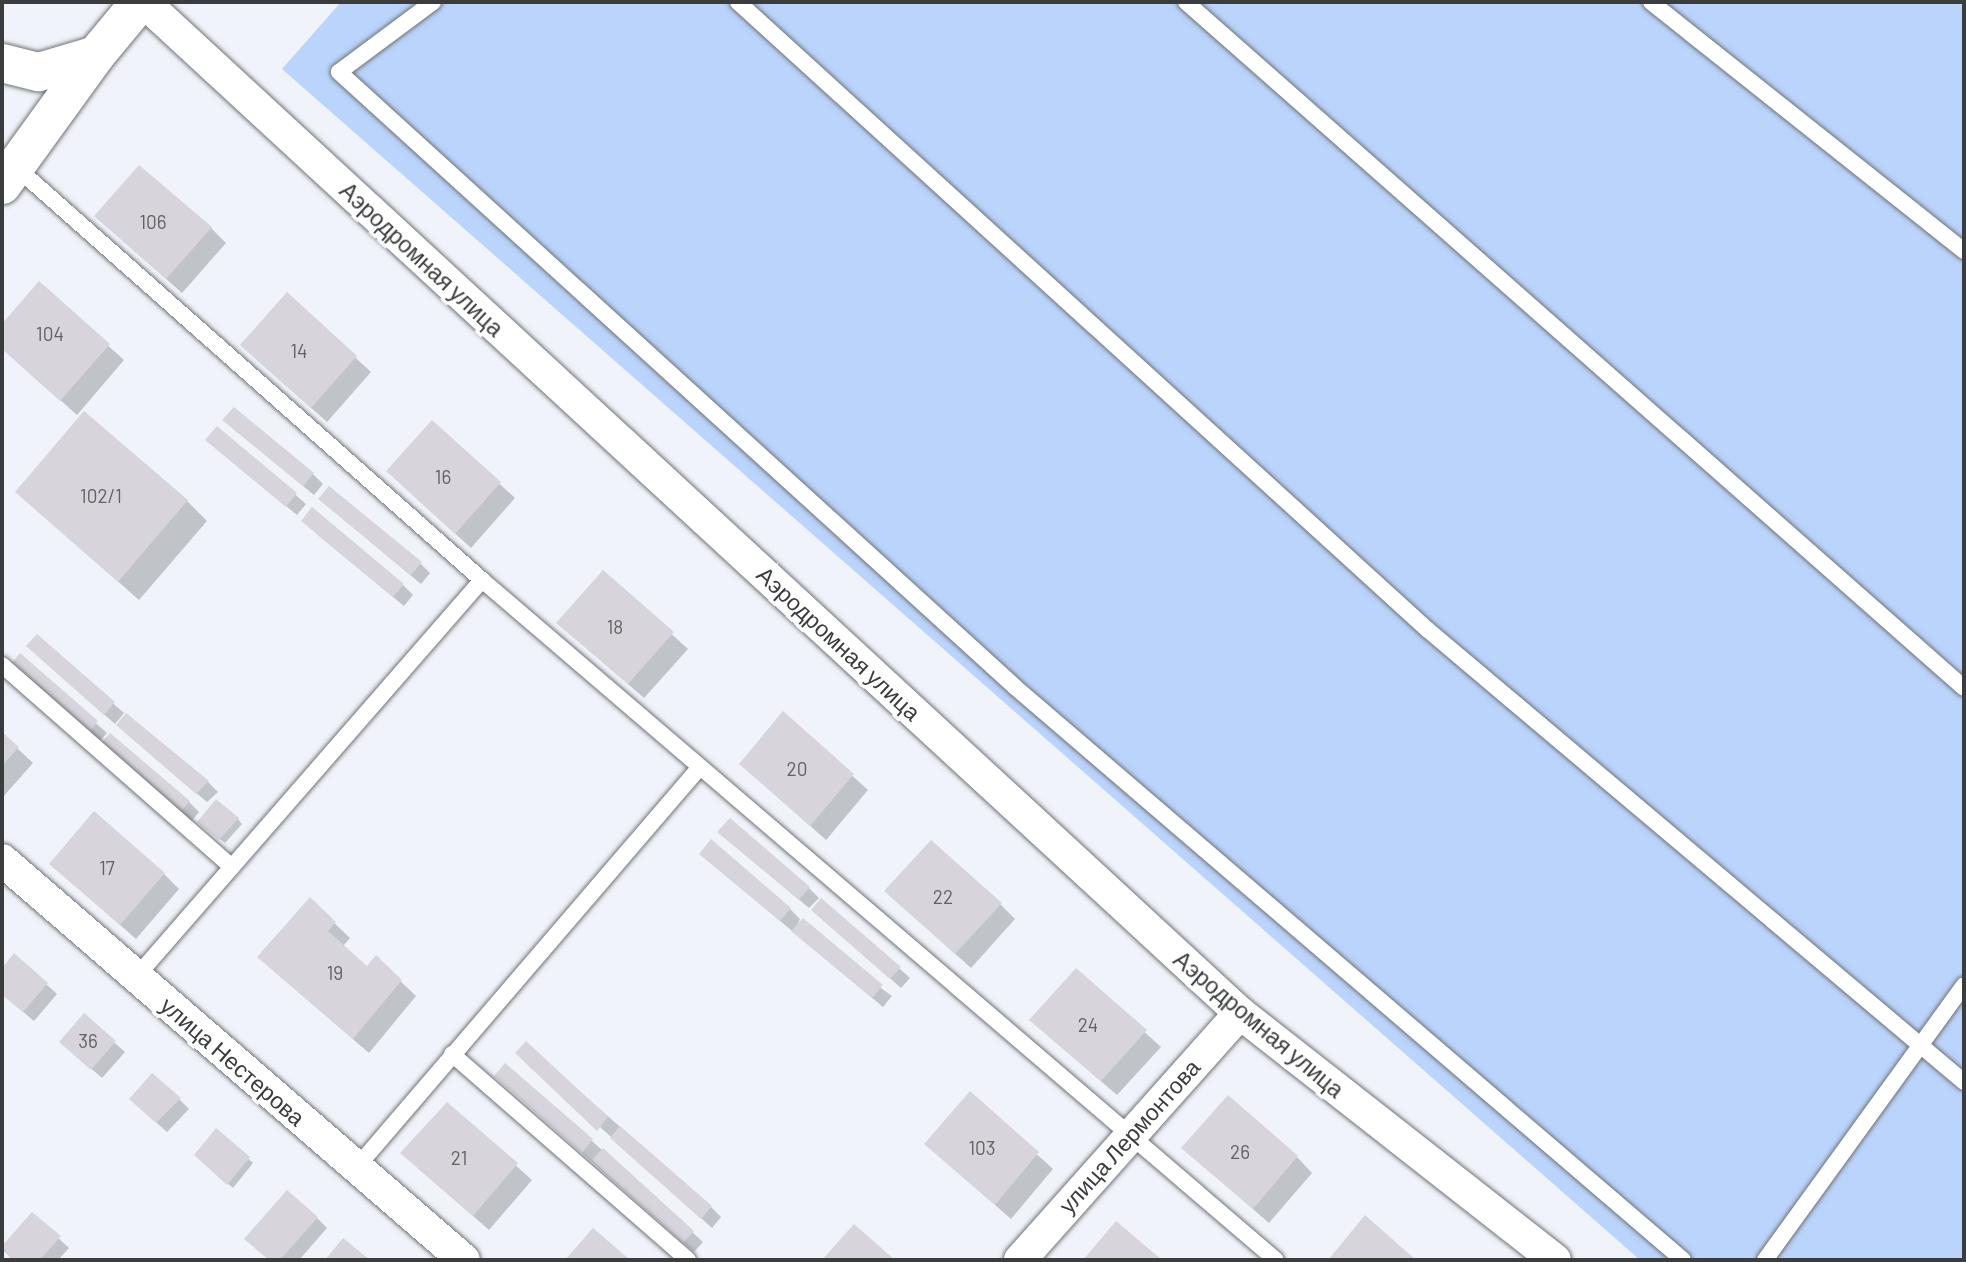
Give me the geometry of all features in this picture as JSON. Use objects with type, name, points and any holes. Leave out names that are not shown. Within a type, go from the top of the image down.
[{"type":"main road","points":[[9,177],[96,55],[142,2]]},
{"type":"main road","points":[[2,63],[39,72],[96,55]]},
{"type":"street","name":"Аэродромная улица","points":[[142,2],[1240,1013],[1555,1260]]},
{"type":"street","name":"улица Нестерова","points":[[2,860],[464,1260]]},
{"type":"street","name":"улица Лермонтова","points":[[1020,1260],[1240,1013]]},
{"type":"lane","points":[[433,2],[340,72],[1015,687],[1683,1260]]},
{"type":"lane","points":[[738,2],[1428,630],[1964,1082]]},
{"type":"lane","points":[[1186,2],[1964,688]]},
{"type":"lane","points":[[1651,2],[1964,251]]},
{"type":"lane","points":[[9,177],[1276,1260]]},
{"type":"lane","points":[[136,977],[482,580]]},
{"type":"lane","points":[[2,665],[232,867]]},
{"type":"lane","points":[[356,1168],[700,767]]},
{"type":"lane","points":[[1765,1260],[1964,985]]},
{"type":"lane","points":[[452,1054],[688,1260]]},
{"type":"shaded area","points":[[341,2],[1964,2],[1964,1260],[1640,1260],[282,69]]},
{"type":"building","points":[[139,165],[212,227],[166,279],[94,216]]},
{"type":"building","points":[[39,281],[110,344],[60,401],[2,349],[2,324]]},
{"type":"building","points":[[287,292],[357,356],[311,408],[240,345]]},
{"type":"building","points":[[234,407],[314,473],[303,486],[222,420]]},
{"type":"building","points":[[84,411],[188,500],[118,582],[15,492]]},
{"type":"building","points":[[432,420],[501,482],[455,534],[386,471]]},
{"type":"building","points":[[217,426],[297,493],[286,507],[205,440]]},
{"type":"building","points":[[329,486],[422,562],[411,575],[318,499]]},
{"type":"building","points":[[312,507],[404,584],[393,597],[301,521]]},
{"type":"building","points":[[603,570],[674,632],[628,684],[556,623]]},
{"type":"building","points":[[37,634],[115,702],[104,715],[26,646]]},
{"type":"building","points":[[20,653],[98,721],[88,734],[9,666]]},
{"type":"building","points":[[783,711],[854,774],[810,826],[739,764]]},
{"type":"building","points":[[126,713],[209,781],[196,794],[116,725]]},
{"type":"building","points":[[2,732],[19,747],[2,766]]},
{"type":"building","points":[[110,733],[190,801],[179,814],[99,745]]},
{"type":"building","points":[[216,799],[239,818],[219,840],[197,822]]},
{"type":"building","points":[[94,811],[165,873],[120,925],[49,864]]},
{"type":"building","points":[[730,818],[810,887],[799,900],[717,832]]},
{"type":"building","points":[[711,839],[791,908],[780,921],[699,854]]},
{"type":"building","points":[[931,840],[1002,903],[955,954],[884,891]]},
{"type":"building","points":[[310,897],[336,922],[328,931],[367,966],[376,955],[402,980],[353,1039],[257,957]]},
{"type":"building","points":[[821,898],[901,967],[890,979],[811,910]]},
{"type":"building","points":[[803,918],[883,985],[872,998],[791,931]]},
{"type":"building","points":[[14,953],[48,983],[23,1012],[2,995],[2,968]]},
{"type":"building","points":[[1076,968],[1147,1030],[1101,1081],[1029,1020]]},
{"type":"building","points":[[84,1013],[116,1041],[91,1070],[59,1042]]},
{"type":"building","points":[[526,1041],[608,1117],[597,1131],[515,1053]]},
{"type":"building","points":[[505,1063],[593,1139],[582,1153],[494,1076]]},
{"type":"building","points":[[152,1073],[181,1098],[156,1123],[129,1099]]},
{"type":"building","points":[[970,1091],[1039,1152],[995,1205],[924,1144]]},
{"type":"building","points":[[1228,1095],[1298,1156],[1253,1209],[1181,1148]]},
{"type":"building","points":[[447,1102],[518,1163],[473,1216],[400,1153]]},
{"type":"building","points":[[620,1126],[712,1206],[701,1219],[610,1138]]},
{"type":"building","points":[[216,1128],[250,1157],[227,1185],[194,1155]]},
{"type":"building","points":[[603,1148],[694,1231],[683,1243],[592,1160]]},
{"type":"building","points":[[287,1190],[318,1217],[280,1260],[269,1260],[244,1239]]},
{"type":"building","points":[[32,1212],[61,1236],[40,1260],[12,1260],[2,1246]]},
{"type":"building","points":[[1365,1215],[1416,1260],[1328,1260]]},
{"type":"building","points":[[1116,1221],[1162,1260],[1083,1260]]},
{"type":"building","points":[[854,1224],[895,1260],[822,1260]]},
{"type":"building","points":[[593,1228],[630,1260],[565,1260]]},
{"type":"building","points":[[343,1238],[365,1256],[371,1260],[325,1260]]}]
